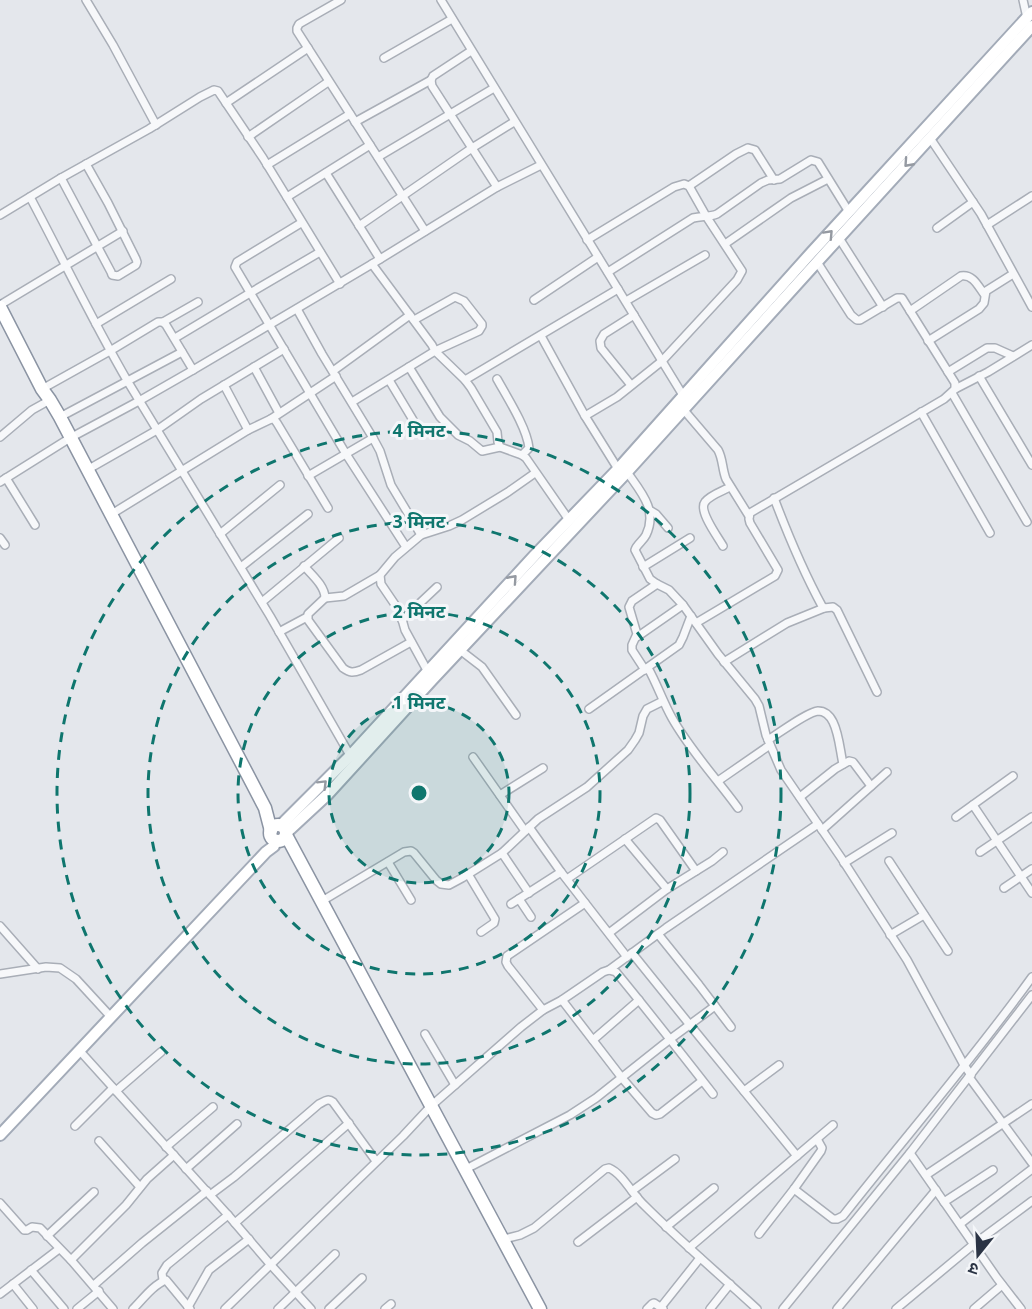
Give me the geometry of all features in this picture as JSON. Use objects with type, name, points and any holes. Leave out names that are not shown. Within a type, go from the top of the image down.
[{"type":"highway","points":[[0,306],[264,808],[278,833],[300,862],[540,1309]]},
{"type":"main road","points":[[0,1135],[274,846],[278,833],[460,650],[623,471],[683,409],[930,138],[1030,19]]},
{"type":"main road","points":[[353,760],[428,672],[569,520],[623,471],[684,396],[849,212],[1030,19]]},
{"type":"street","points":[[86,0],[156,125]]},
{"type":"street","points":[[340,0],[298,26],[297,31],[424,231]]},
{"type":"street","points":[[441,0],[684,396]]},
{"type":"street","points":[[1023,0],[1030,19]]},
{"type":"street","points":[[384,58],[452,19]]},
{"type":"street","points":[[226,103],[308,48]]},
{"type":"street","points":[[355,122],[431,80],[433,76],[471,51]]},
{"type":"street","points":[[431,80],[432,86],[497,187]]},
{"type":"street","points":[[248,137],[328,82]]},
{"type":"street","points":[[378,157],[494,88]]},
{"type":"street","points":[[0,214],[213,90],[218,92],[226,103],[267,165],[340,284]]},
{"type":"street","points":[[267,165],[350,114]]},
{"type":"street","points":[[359,226],[472,148],[514,122]]},
{"type":"street","points":[[930,138],[987,225],[1032,307]]},
{"type":"street","points":[[287,197],[370,145]]},
{"type":"street","points":[[689,186],[748,148],[755,150],[774,180]]},
{"type":"street","points":[[608,272],[693,218],[713,216],[761,183],[785,177],[812,160],[818,162],[849,212]]},
{"type":"street","points":[[61,178],[112,275],[118,276],[136,265],[137,262],[123,231],[86,164]]},
{"type":"street","points":[[35,525],[3,480],[70,438],[139,401],[340,284],[497,187],[541,165]]},
{"type":"street","points":[[326,173],[380,259]]},
{"type":"street","points":[[724,244],[791,198],[828,179]]},
{"type":"street","points":[[585,416],[617,397],[662,362],[741,274],[741,268],[689,186],[684,184],[674,187],[587,240]]},
{"type":"street","points":[[987,225],[1032,196]]},
{"type":"street","points":[[30,197],[67,264],[110,351],[262,602],[353,760]]},
{"type":"street","points":[[937,228],[973,202]]},
{"type":"street","points":[[302,223],[237,262],[236,269],[309,393],[406,547]]},
{"type":"street","points":[[0,306],[123,231]]},
{"type":"street","points":[[839,238],[883,307]]},
{"type":"street","points":[[175,338],[320,252]]},
{"type":"street","points":[[626,301],[705,255]]},
{"type":"street","points":[[534,300],[598,257]]},
{"type":"street","points":[[817,261],[855,319],[860,320],[897,298],[902,298],[955,383],[954,391],[1027,522]]},
{"type":"street","points":[[372,264],[435,351],[465,380],[497,432],[500,447]]},
{"type":"street","points":[[984,294],[1013,274]]},
{"type":"street","points":[[910,311],[966,275],[972,278],[984,294],[984,303],[979,309],[928,341]]},
{"type":"street","points":[[96,324],[171,279]]},
{"type":"street","points":[[465,380],[618,289]]},
{"type":"street","points":[[110,515],[248,430],[271,419],[412,318],[455,297],[464,301],[482,324],[478,331],[435,351],[352,402]]},
{"type":"street","points":[[42,389],[158,322],[163,322],[198,302]]},
{"type":"street","points":[[297,309],[373,438],[392,485],[421,536]]},
{"type":"street","points":[[631,385],[602,348],[600,342],[604,334],[634,315]]},
{"type":"street","points":[[163,322],[193,370]]},
{"type":"street","points":[[541,336],[585,416],[648,504],[651,511],[647,533],[635,550],[650,579],[669,590],[683,605],[724,662],[755,699],[769,743],[781,770],[907,960],[968,1071],[1032,1163]]},
{"type":"street","points":[[749,516],[750,513],[774,498],[1032,345]]},
{"type":"street","points":[[948,372],[987,348],[995,348],[1013,356]]},
{"type":"street","points":[[87,470],[157,430],[201,399],[284,349]]},
{"type":"street","points":[[60,417],[182,352]]},
{"type":"street","points":[[254,367],[279,413]]},
{"type":"street","points":[[409,367],[441,417],[458,435],[482,451],[500,447],[522,455],[569,520]]},
{"type":"street","points":[[979,376],[1032,465]]},
{"type":"street","points":[[497,379],[528,442],[529,448],[522,455]]},
{"type":"street","points":[[388,380],[413,420]]},
{"type":"street","points":[[224,385],[248,430]]},
{"type":"street","points":[[0,437],[32,410],[50,400]]},
{"type":"street","points":[[589,709],[679,645],[694,620],[777,574],[778,570],[750,523],[749,516],[730,487],[718,450],[683,409]]},
{"type":"street","points":[[921,412],[990,533]]},
{"type":"street","points":[[271,419],[277,423],[328,508]]},
{"type":"street","points":[[308,476],[373,438]]},
{"type":"street","points":[[279,632],[307,617],[326,598],[344,596],[380,575],[395,557],[421,536],[469,516],[535,472]]},
{"type":"street","points":[[220,534],[280,485]]},
{"type":"street","points":[[723,546],[703,511],[703,506],[708,500],[730,487]]},
{"type":"street","points":[[774,498],[792,545],[824,608]]},
{"type":"street","points":[[651,511],[668,528]]},
{"type":"street","points":[[241,567],[308,514]]},
{"type":"street","points":[[0,538],[5,545]]},
{"type":"street","points":[[262,602],[339,538]]},
{"type":"street","points":[[643,567],[690,538]]},
{"type":"street","points":[[304,566],[326,593],[326,598]]},
{"type":"street","points":[[380,575],[381,584],[400,612],[405,630],[428,672]]},
{"type":"street","points":[[637,637],[630,604],[657,585]]},
{"type":"street","points":[[402,620],[436,587]]},
{"type":"street","points":[[683,605],[637,637],[632,650],[657,684],[663,701],[681,733],[738,808]]},
{"type":"street","points":[[724,662],[787,623],[824,608],[833,607],[837,610],[877,692]]},
{"type":"street","points":[[307,617],[336,659],[348,672],[361,670],[411,642]]},
{"type":"street","points":[[460,650],[482,668],[516,715]]},
{"type":"street","points":[[322,902],[404,852],[414,853],[441,884],[448,885],[468,874],[502,852],[538,819],[587,787],[609,768],[628,750],[639,734],[647,709],[663,701]]},
{"type":"street","points":[[718,782],[806,716],[817,711],[828,715],[833,723],[843,764]]},
{"type":"street","points":[[473,757],[500,795],[609,933],[690,1025],[797,1156]]},
{"type":"street","points":[[800,797],[849,761],[871,786]]},
{"type":"street","points":[[500,795],[543,768]]},
{"type":"street","points":[[225,1309],[431,1106],[521,1027],[543,1010],[609,970],[658,934],[820,827],[887,772]]},
{"type":"street","points":[[956,817],[1013,776]]},
{"type":"street","points":[[973,805],[1032,893]]},
{"type":"street","points":[[567,879],[656,818],[696,871]]},
{"type":"street","points":[[980,852],[1032,818]]},
{"type":"street","points":[[844,862],[892,832]]},
{"type":"street","points":[[625,839],[667,889]]},
{"type":"street","points":[[502,852],[529,893]]},
{"type":"street","points":[[609,933],[667,889],[723,852]]},
{"type":"street","points":[[889,861],[948,951]]},
{"type":"street","points":[[388,862],[411,900]]},
{"type":"street","points":[[1004,888],[1032,869]]},
{"type":"street","points":[[511,904],[561,872]]},
{"type":"street","points":[[468,874],[495,919],[494,923],[481,932]]},
{"type":"street","points":[[519,899],[531,917]]},
{"type":"street","points":[[543,1010],[508,966],[507,956],[585,903]]},
{"type":"street","points":[[891,935],[924,915]]},
{"type":"street","points":[[0,927],[38,969]]},
{"type":"street","points":[[658,934],[731,1027]]},
{"type":"street","points":[[0,974],[56,967],[65,970],[111,1017]]},
{"type":"street","points":[[609,970],[616,972],[713,1094]]},
{"type":"street","points":[[783,1309],[910,1153],[1032,976]]},
{"type":"street","points":[[794,1189],[833,1218],[841,1218],[1032,995]]},
{"type":"street","points":[[562,1000],[649,1111],[656,1115],[660,1114],[702,1081]]},
{"type":"street","points":[[593,1040],[639,1000]]},
{"type":"street","points":[[466,1169],[570,1115],[596,1098],[715,1006]]},
{"type":"street","points":[[425,1034],[456,1085]]},
{"type":"street","points":[[79,1050],[311,1309]]},
{"type":"street","points":[[75,1126],[161,1052]]},
{"type":"street","points":[[744,1092],[779,1065]]},
{"type":"street","points":[[77,1309],[142,1243],[208,1193],[234,1177],[319,1104],[327,1100],[333,1102],[375,1161]]},
{"type":"street","points":[[926,1175],[1032,1104]]},
{"type":"street","points":[[166,1147],[213,1107]]},
{"type":"street","points":[[186,1169],[237,1124]]},
{"type":"street","points":[[235,1223],[349,1124]]},
{"type":"street","points":[[688,1248],[833,1125]]},
{"type":"street","points":[[759,1234],[821,1151],[822,1148],[817,1139]]},
{"type":"street","points":[[99,1140],[140,1187]]},
{"type":"street","points":[[1025,1153],[1032,1148]]},
{"type":"street","points":[[910,1153],[1021,1309]]},
{"type":"street","points":[[71,1260],[140,1187],[174,1155]]},
{"type":"street","points":[[578,1242],[675,1159]]},
{"type":"street","points":[[504,1239],[534,1228],[609,1168],[688,1248],[757,1309]]},
{"type":"street","points":[[960,1224],[1032,1169]]},
{"type":"street","points":[[944,1202],[993,1170]]},
{"type":"street","points":[[666,1227],[714,1188]]},
{"type":"street","points":[[837,1309],[936,1190]]},
{"type":"street","points":[[47,1236],[94,1192]]},
{"type":"street","points":[[896,1309],[974,1244],[1032,1201]]},
{"type":"street","points":[[0,1203],[24,1230],[40,1228],[113,1309]]},
{"type":"street","points":[[163,1280],[162,1273],[167,1265],[228,1215]]},
{"type":"street","points":[[163,1280],[168,1281],[189,1308],[209,1270],[249,1239]]},
{"type":"street","points":[[0,1294],[59,1249]]},
{"type":"street","points":[[278,1309],[335,1254]]},
{"type":"street","points":[[647,1309],[654,1303],[662,1308],[700,1258]]},
{"type":"street","points":[[31,1270],[64,1309]]},
{"type":"street","points":[[328,1309],[362,1278]]},
{"type":"street","points":[[133,1309],[163,1280]]},
{"type":"street","points":[[13,1284],[33,1309]]},
{"type":"street","points":[[710,1309],[730,1284]]},
{"type":"street","points":[[974,1309],[1002,1285]]}]
